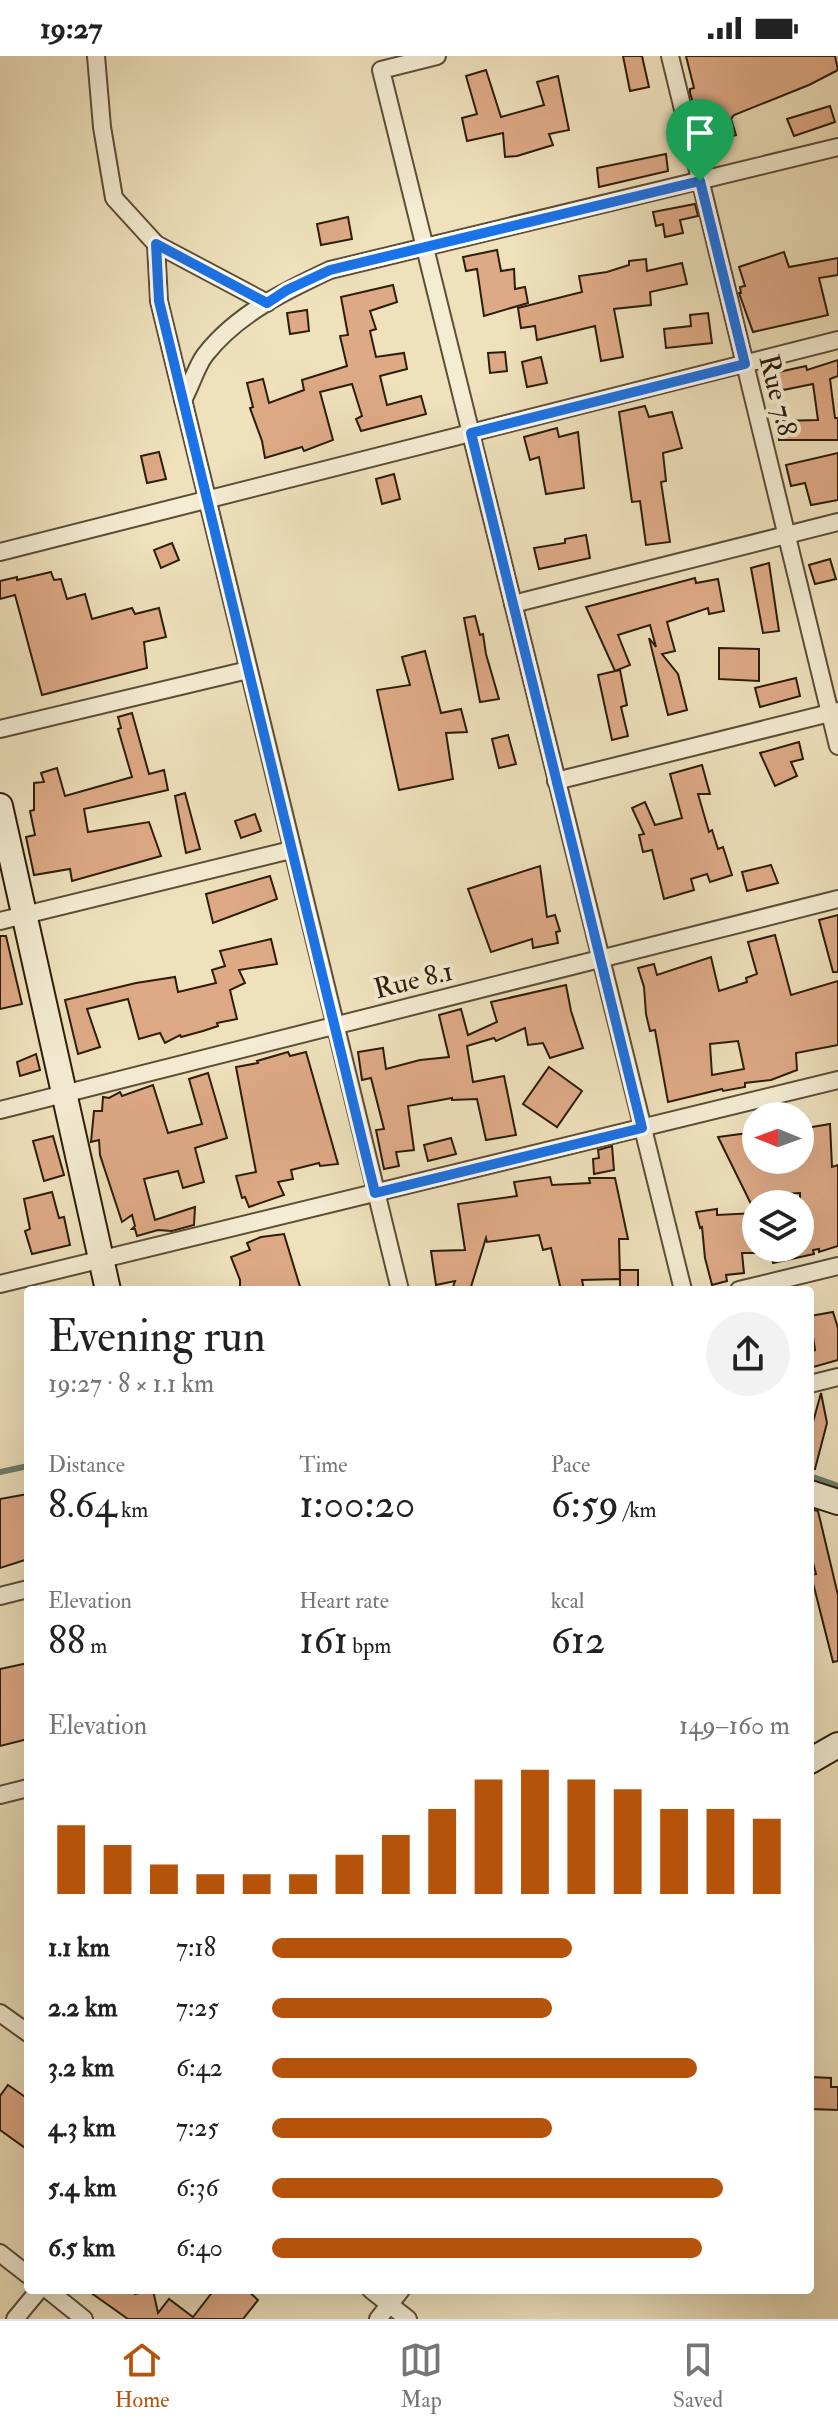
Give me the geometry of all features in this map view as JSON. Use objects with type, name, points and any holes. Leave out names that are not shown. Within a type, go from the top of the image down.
[{"type":"street","points":[[96,56],[102,127],[114,198],[156,244],[267,303]]},
{"type":"street","points":[[437,56],[381,70],[682,1286]]},
{"type":"street","name":"Rue 7.8","points":[[670,56],[787,535],[834,712],[838,746]]},
{"type":"street","points":[[183,400],[204,356],[244,318],[287,290],[330,270],[838,147]]},
{"type":"street","points":[[156,244],[159,301],[399,1286]]},
{"type":"street","points":[[0,552],[838,340]]},
{"type":"street","points":[[513,604],[838,522]]},
{"type":"street","points":[[0,729],[248,670]]},
{"type":"street","points":[[556,781],[834,712]]},
{"type":"street","points":[[0,806],[107,1286]]},
{"type":"street","points":[[0,921],[291,850]]},
{"type":"street","name":"Rue 8.1","points":[[0,1110],[838,899]]},
{"type":"street","points":[[0,1284],[838,1080]]},
{"type":"street","points":[[756,1286],[838,1266]]},
{"type":"street","points":[[814,1383],[838,1377]]},
{"type":"street","points":[[814,1494],[838,1502]]},
{"type":"street","points":[[0,1596],[24,1590]]},
{"type":"street","points":[[814,1759],[838,1745]]},
{"type":"street","points":[[0,1795],[24,1789]]},
{"type":"street","points":[[0,2013],[24,2030]]},
{"type":"street","points":[[0,2253],[24,2272]]},
{"type":"street","points":[[15,2319],[36,2294]]},
{"type":"street","points":[[53,2294],[84,2319]]},
{"type":"street","points":[[376,2294],[408,2319]]},
{"type":"street","points":[[378,2319],[398,2294]]},
{"type":"building","points":[[623,56],[642,56],[649,87],[630,91]]},
{"type":"building","points":[[686,56],[835,56],[838,70],[734,115],[731,119],[736,135],[707,144],[698,105],[694,106],[690,93],[690,89],[694,88]]},
{"type":"building","points":[[486,70],[501,117],[544,105],[537,82],[558,76],[569,130],[549,134],[553,145],[517,156],[505,157],[503,133],[467,141],[462,118],[477,114],[466,76]]},
{"type":"building","points":[[830,106],[835,122],[794,136],[787,119]]},
{"type":"building","points":[[666,154],[668,171],[599,187],[597,168]]},
{"type":"building","points":[[695,204],[698,216],[680,220],[683,233],[665,237],[663,224],[656,226],[653,212]]},
{"type":"building","points":[[348,217],[352,239],[321,245],[317,224]]},
{"type":"building","points":[[497,250],[501,271],[514,269],[515,289],[525,287],[528,303],[484,316],[477,269],[466,271],[463,257]]},
{"type":"building","points":[[784,252],[789,267],[838,258],[838,275],[819,278],[828,315],[753,332],[739,293],[740,287],[745,286],[739,267]]},
{"type":"building","points":[[646,259],[647,271],[682,263],[687,284],[650,292],[651,305],[614,309],[623,357],[601,361],[595,326],[537,340],[535,326],[521,328],[518,308],[582,292],[579,276],[607,272],[629,265],[629,261]]},
{"type":"building","points":[[393,285],[397,302],[370,311],[376,329],[370,331],[376,357],[404,353],[407,369],[380,376],[387,405],[421,396],[426,414],[361,431],[356,419],[362,416],[352,384],[320,392],[333,440],[304,451],[302,447],[265,458],[250,408],[253,407],[247,383],[263,379],[269,403],[304,390],[302,380],[347,366],[340,336],[348,335],[341,297]]},
{"type":"building","points":[[307,310],[309,331],[290,334],[287,313]]},
{"type":"building","points":[[708,313],[712,343],[666,348],[664,329],[691,326],[690,315]]},
{"type":"building","points":[[505,352],[507,371],[490,373],[488,353]]},
{"type":"building","points":[[541,357],[547,383],[527,387],[522,362]]},
{"type":"building","points":[[838,360],[838,376],[830,379],[835,418],[838,418],[838,440],[779,440],[778,421],[818,420],[813,384],[778,391],[774,373],[806,366],[807,370]]},
{"type":"building","points":[[645,406],[649,417],[672,412],[682,448],[663,453],[666,481],[661,482],[670,542],[646,545],[640,501],[632,502],[619,412]]},
{"type":"building","points":[[557,428],[559,437],[578,432],[584,488],[546,494],[539,457],[530,460],[524,437]]},
{"type":"building","points":[[159,452],[166,479],[147,483],[141,456]]},
{"type":"building","points":[[838,453],[838,500],[811,505],[805,483],[791,486],[786,465]]},
{"type":"building","points":[[394,474],[400,499],[382,504],[376,479]]},
{"type":"building","points":[[586,535],[590,558],[539,569],[534,548],[565,543],[565,539]]},
{"type":"building","points":[[172,543],[179,560],[161,568],[154,550]]},
{"type":"building","points":[[830,559],[836,579],[815,584],[809,565]]},
{"type":"building","points":[[769,563],[779,631],[763,633],[751,568]]},
{"type":"building","points":[[51,572],[54,580],[61,579],[67,599],[85,594],[92,619],[132,608],[135,614],[159,608],[166,637],[144,642],[147,668],[42,695],[15,595],[0,599],[0,581]]},
{"type":"building","points":[[695,578],[696,583],[718,579],[724,611],[709,614],[708,608],[667,622],[675,651],[662,654],[678,674],[687,710],[668,715],[649,638],[656,647],[650,625],[618,635],[630,665],[615,671],[586,607]]},
{"type":"building","points":[[475,616],[480,635],[483,634],[499,699],[480,702],[464,618]]},
{"type":"building","points":[[719,648],[759,649],[759,681],[719,679]]},
{"type":"building","points":[[425,651],[441,713],[461,709],[467,732],[446,733],[453,779],[399,790],[377,690],[410,685],[402,657]]},
{"type":"building","points":[[620,670],[627,705],[621,707],[628,736],[612,740],[598,675]]},
{"type":"building","points":[[796,678],[800,696],[760,707],[755,688]]},
{"type":"building","points":[[132,713],[149,774],[164,770],[168,790],[84,809],[88,832],[149,822],[161,856],[72,881],[70,869],[34,875],[26,837],[35,835],[30,811],[34,810],[34,783],[44,782],[41,773],[57,768],[65,796],[132,777],[118,729],[121,728],[118,717]]},
{"type":"building","points":[[508,735],[516,764],[499,768],[492,739]]},
{"type":"building","points":[[799,742],[803,759],[791,762],[797,776],[775,786],[760,753]]},
{"type":"building","points":[[702,765],[710,794],[698,794],[709,832],[712,830],[718,849],[723,847],[732,875],[710,882],[707,874],[691,879],[694,890],[664,899],[652,850],[643,852],[639,835],[644,834],[632,808],[645,802],[655,825],[682,818],[670,774]]},
{"type":"building","points":[[185,793],[200,849],[186,853],[175,796]]},
{"type":"building","points":[[255,814],[261,831],[241,838],[235,821]]},
{"type":"building","points":[[771,865],[778,883],[747,891],[742,872]]},
{"type":"building","points":[[540,866],[547,917],[555,915],[560,931],[556,932],[558,943],[533,948],[532,939],[491,952],[468,889]]},
{"type":"building","points":[[270,876],[277,899],[213,923],[206,894]]},
{"type":"building","points":[[838,915],[838,972],[833,972],[819,920]]},
{"type":"building","points":[[775,935],[791,995],[838,981],[838,1045],[796,1053],[797,1070],[771,1080],[745,1083],[745,1087],[722,1089],[668,1102],[655,1030],[650,1031],[638,968],[654,964],[657,975],[711,957],[719,991],[747,982],[746,978],[757,974],[748,942]],"holes":[[[738,1041],[744,1069],[712,1075],[710,1044]]]},
{"type":"building","points":[[0,936],[6,936],[22,1004],[0,1009]]},
{"type":"building","points":[[271,939],[277,964],[239,970],[245,983],[230,990],[237,1019],[180,1035],[165,1043],[160,1033],[139,1039],[128,999],[87,1009],[100,1047],[78,1054],[65,1000],[175,977],[178,992],[216,983],[212,970],[225,966],[220,951]]},
{"type":"building","points":[[566,985],[583,1048],[550,1058],[543,1043],[528,1045],[525,1028],[496,1041],[494,1038],[467,1046],[473,1082],[504,1076],[516,1135],[486,1140],[477,1099],[452,1098],[408,1106],[414,1150],[396,1152],[399,1166],[384,1169],[376,1130],[384,1129],[371,1078],[362,1080],[358,1052],[383,1048],[386,1069],[420,1060],[449,1057],[439,1015],[461,1009],[468,1035],[497,1022],[491,1002]]},
{"type":"building","points":[[288,1052],[290,1056],[306,1052],[338,1164],[320,1166],[319,1163],[291,1170],[293,1179],[278,1182],[284,1195],[249,1207],[245,1197],[242,1198],[236,1176],[256,1172],[236,1067]]},
{"type":"building","points":[[36,1054],[40,1070],[20,1076],[17,1062]]},
{"type":"building","points":[[549,1067],[582,1091],[557,1127],[523,1104]]},
{"type":"building","points":[[208,1073],[227,1138],[195,1148],[204,1182],[183,1188],[178,1171],[144,1179],[155,1220],[195,1207],[194,1225],[137,1236],[135,1229],[132,1229],[135,1226],[132,1215],[122,1222],[100,1155],[99,1140],[91,1142],[94,1111],[102,1111],[103,1097],[109,1098],[120,1092],[122,1096],[153,1085],[168,1133],[202,1124],[189,1079]]},
{"type":"building","points":[[830,1124],[832,1167],[838,1165],[838,1246],[819,1252],[819,1249],[814,1250],[814,1190],[744,1190],[718,1137],[742,1134],[742,1174],[814,1174],[814,1127]]},
{"type":"building","points":[[53,1136],[64,1175],[44,1181],[33,1141]]},
{"type":"building","points":[[451,1138],[456,1154],[428,1161],[424,1145]]},
{"type":"building","points":[[612,1146],[614,1170],[594,1174],[593,1159],[599,1158],[598,1150]]},
{"type":"building","points":[[550,1177],[552,1185],[590,1183],[589,1178],[615,1178],[628,1239],[619,1239],[620,1278],[620,1270],[638,1270],[638,1286],[620,1286],[620,1279],[582,1280],[583,1286],[560,1286],[551,1248],[543,1250],[539,1235],[487,1242],[486,1238],[471,1286],[453,1286],[455,1281],[436,1285],[431,1251],[465,1250],[458,1204],[517,1196],[514,1182]]},
{"type":"building","points":[[52,1192],[59,1218],[64,1217],[70,1245],[32,1254],[25,1231],[30,1229],[24,1199]]},
{"type":"building","points":[[717,1209],[717,1215],[742,1214],[744,1273],[726,1275],[727,1281],[712,1285],[702,1227],[696,1212]]},
{"type":"building","points":[[284,1234],[300,1286],[240,1286],[231,1257],[250,1250],[247,1243],[261,1237]]},
{"type":"building","points":[[833,1312],[838,1328],[838,1360],[814,1367],[815,1350],[814,1315]]},
{"type":"building","points":[[821,1393],[827,1423],[815,1469],[814,1469],[814,1418]]},
{"type":"building","points":[[24,1495],[24,1560],[0,1568],[0,1499]]},
{"type":"building","points":[[814,1510],[818,1511],[838,1595],[838,1661],[833,1662],[814,1587]]},
{"type":"building","points":[[24,1664],[24,1740],[0,1746],[0,1669]]},
{"type":"building","points":[[814,2077],[831,2078],[831,2087],[838,2087],[838,2110],[814,2109]]},
{"type":"building","points":[[8,2085],[24,2096],[24,2147],[0,2130],[0,2096]]},
{"type":"building","points":[[93,2294],[154,2294],[158,2313],[169,2299],[193,2317],[211,2294],[251,2294],[258,2300],[243,2319],[128,2319]]},
{"type":"waterway","points":[[0,1472],[24,1467]]},
{"type":"waterway","points":[[814,1477],[838,1486]]},
{"type":"route","points":[[700,181],[745,364],[471,433],[642,1128],[375,1193],[159,301],[156,244],[267,303],[330,270],[358,266],[700,181]]}]
